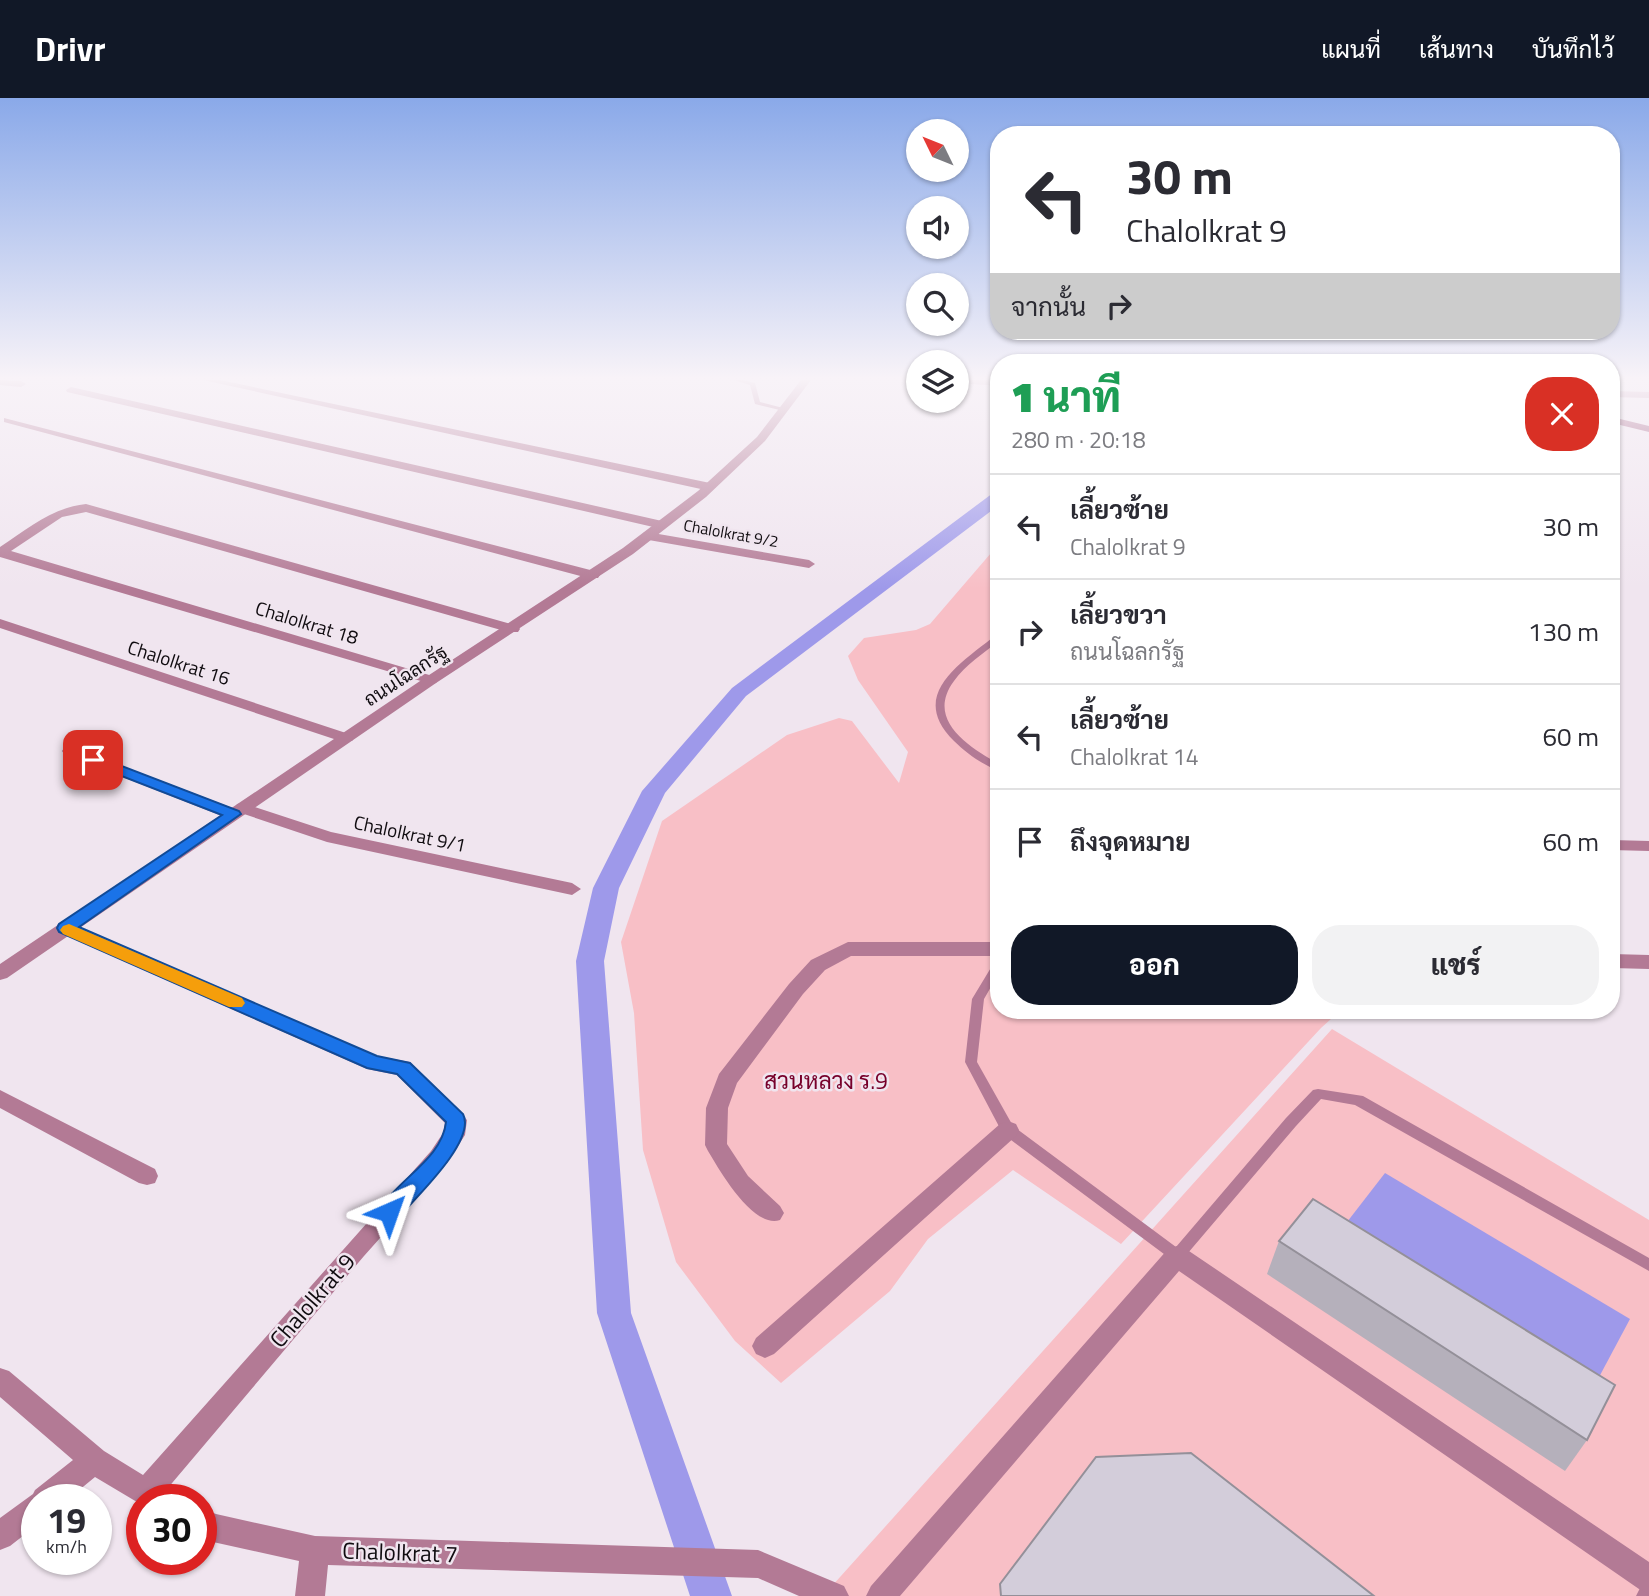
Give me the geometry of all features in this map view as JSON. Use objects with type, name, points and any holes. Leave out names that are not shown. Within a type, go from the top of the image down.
[{"type":"street","points":[[121,450],[593,575]]},
{"type":"street","points":[[333,450],[662,525]]},
{"type":"street","points":[[536,450],[710,487]]},
{"type":"street","name":"ถนนโฉลกรัฐ","points":[[0,973],[431,680],[593,575],[710,487],[749,450]]},
{"type":"street","points":[[1,552],[58,514],[86,508],[513,629]]},
{"type":"street","name":"Chalolkrat 9/2","points":[[647,536],[809,564]]},
{"type":"street","name":"Chalolkrat 18","points":[[1,552],[431,680]]},
{"type":"street","name":"Chalolkrat 16","points":[[0,623],[346,738]]},
{"type":"street","name":"Chalolkrat 9/1","points":[[70,751],[238,811],[327,837],[572,889]]},
{"type":"street","points":[[1620,845],[1649,846]]},
{"type":"street","name":"Chalolkrat 9","points":[[65,928],[374,1063],[403,1068],[456,1120],[454,1135],[439,1157],[356,1249],[163,1484]]},
{"type":"street","points":[[772,1213],[740,1183],[716,1146],[717,1108],[727,1080],[796,989],[818,965],[848,949],[990,949]]},
{"type":"street","points":[[1620,961],[1649,962]]},
{"type":"street","points":[[0,1098],[147,1176]]},
{"type":"street","points":[[765,1346],[1008,1130]]},
{"type":"street","points":[[881,1596],[1177,1256],[1649,1579]]},
{"type":"street","points":[[0,1380],[94,1461],[133,1484]]},
{"type":"street","points":[[66,1484],[94,1461]]},
{"type":"street","points":[[0,1536],[21,1520]]},
{"type":"street","name":"Chalolkrat 7","points":[[217,1529],[315,1550],[758,1564],[834,1596]]},
{"type":"street","points":[[310,1596],[315,1550]]},
{"type":"lane","points":[[990,645],[949,681],[938,705],[944,726],[970,751],[990,763]]},
{"type":"lane","points":[[990,979],[978,999],[971,1062],[1008,1130],[1177,1256],[1318,1094],[1358,1100],[1648,1263]]},
{"type":"lane","points":[[1646,1596],[1649,1588]]},
{"type":"green space","name":"สวนหลวง ร.9","points":[[990,554],[990,1019],[1331,1019],[1121,1244],[1013,1170],[928,1239],[890,1291],[781,1383],[735,1341],[676,1262],[643,1150],[634,1013],[621,942],[662,821],[787,735],[839,718],[852,721],[899,783],[908,752],[858,680],[848,656],[864,638],[916,630],[930,624]]},
{"type":"green space","points":[[1332,1029],[1649,1220],[1649,1596],[823,1596]]},
{"type":"shaded area","points":[[1385,1173],[1630,1319],[1590,1394],[1337,1235]]},
{"type":"building","points":[[1313,1199],[1615,1385],[1587,1440],[1279,1241]]},
{"type":"building","points":[[1191,1453],[1374,1596],[1001,1596],[1000,1584],[1096,1457]]},
{"type":"waterway","points":[[711,1596],[614,1313],[590,961],[606,888],[654,791],[739,692],[990,504]]},
{"type":"slow traffic","points":[[69,930],[236,1003]]},
{"type":"route","points":[[93,760],[233,814],[65,928],[374,1063],[403,1068],[456,1120],[454,1135],[439,1157],[389,1212]]}]
